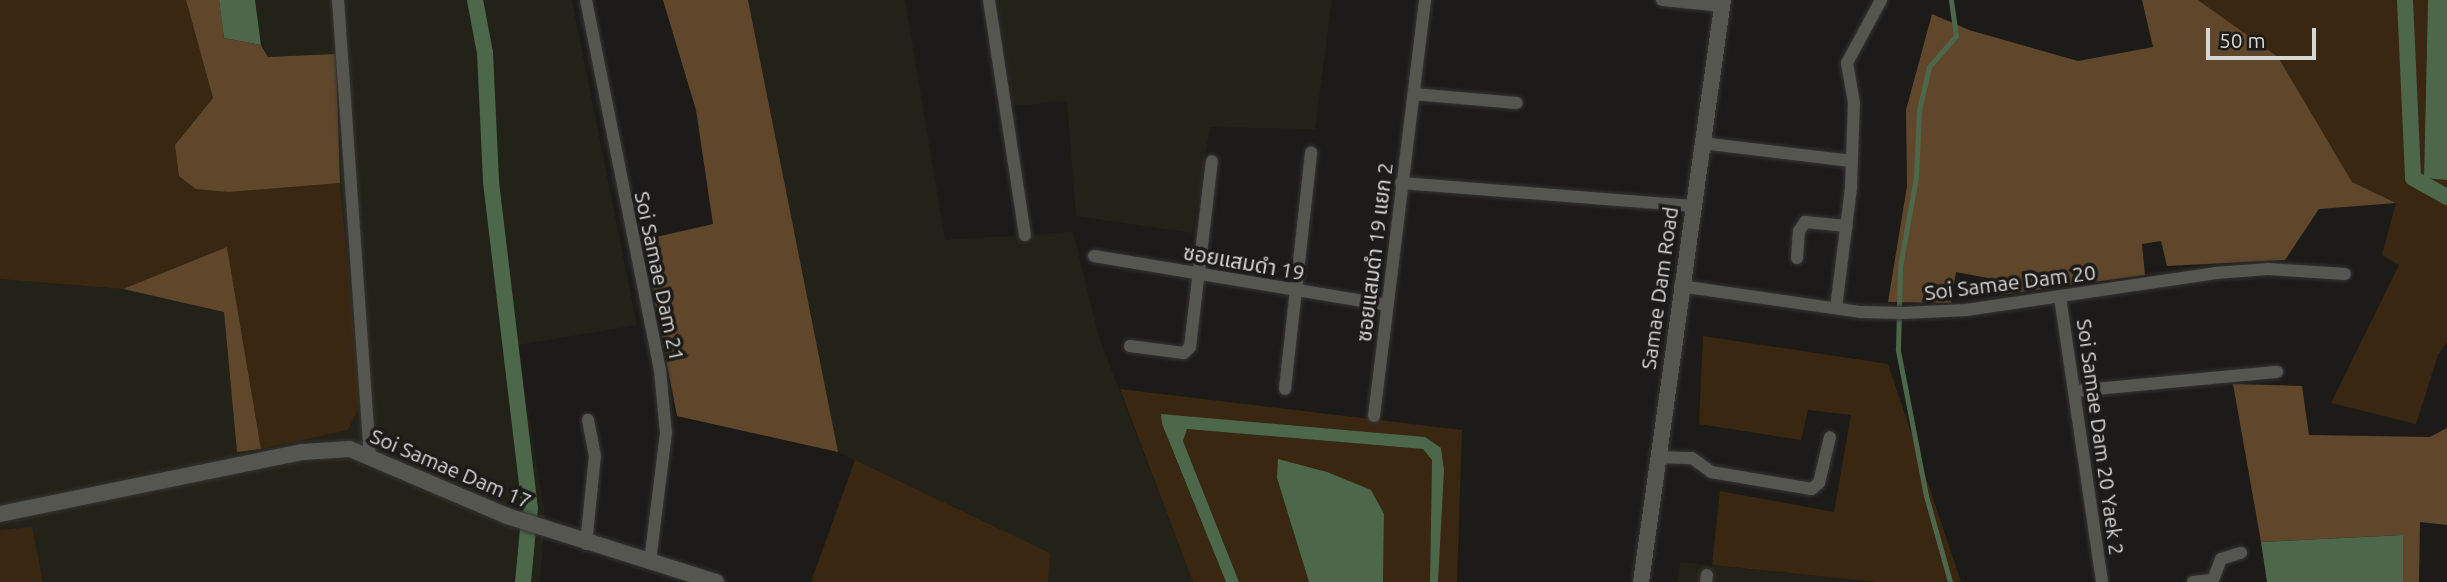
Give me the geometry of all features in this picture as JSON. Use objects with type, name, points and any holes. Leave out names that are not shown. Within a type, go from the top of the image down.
[{"type":"street","points":[[338,0],[370,456]]},
{"type":"street","name":"Soi Samae Dam 21","points":[[586,0],[660,370],[666,433],[650,561]]},
{"type":"street","points":[[989,0],[1025,235]]},
{"type":"street","name":"ซอยแสมดำ 19 แยก 2","points":[[1374,416],[1401,183],[1426,0]]},
{"type":"street","points":[[1662,0],[1722,3]]},
{"type":"street","points":[[1836,309],[1852,161],[1854,103],[1847,63],[1881,0]]},
{"type":"street","name":"Samae Dam Road","points":[[1644,582],[1657,457],[1680,286],[1722,3]]},
{"type":"street","points":[[1414,94],[1517,103]]},
{"type":"street","points":[[1701,143],[1852,161]]},
{"type":"street","points":[[1285,389],[1311,152]]},
{"type":"street","points":[[1130,346],[1184,353],[1190,347],[1212,161]]},
{"type":"street","points":[[1401,183],[1692,206]]},
{"type":"street","points":[[1797,258],[1799,231],[1805,222],[1847,226]]},
{"type":"street","name":"ซอยแสมดำ 19","points":[[1094,256],[1387,305]]},
{"type":"street","name":"Soi Samae Dam 20","points":[[1680,286],[1836,309],[1903,313],[2060,297],[2216,273],[2268,270],[2346,274]]},
{"type":"street","name":"Soi Samae Dam 20 Yaek 2","points":[[2060,297],[2102,582]]},
{"type":"street","points":[[2074,391],[2277,372]]},
{"type":"street","points":[[586,544],[595,456],[588,420]]},
{"type":"street","points":[[1657,457],[1692,458],[1711,472],[1812,489],[1819,482],[1830,438]]},
{"type":"street","name":"Soi Samae Dam 17","points":[[0,514],[303,452],[342,448],[370,456],[507,516],[559,535],[716,582]]},
{"type":"street","points":[[2193,582],[2213,580],[2221,559],[2241,553]]},
{"type":"shaded area","points":[[0,0],[186,0],[213,98],[175,145],[229,192],[340,183],[361,403],[348,430],[261,449],[227,247],[123,289],[0,279]]},
{"type":"shaded area","points":[[186,0],[219,0],[224,38],[261,45],[268,57],[336,54],[340,183],[229,192],[196,189],[179,176],[175,145],[213,98]]},
{"type":"shaded area","points":[[219,0],[255,0],[261,45],[224,38]]},
{"type":"shaded area","points":[[255,0],[572,0],[637,325],[518,345],[545,517],[540,582],[43,582],[32,528],[0,530],[0,279],[123,289],[224,312],[237,452],[261,449],[361,403],[340,183],[336,54],[268,57],[255,27]]},
{"type":"shaded area","points":[[663,0],[748,0],[838,452],[677,416],[643,240],[713,224],[696,110]]},
{"type":"shaded area","points":[[748,0],[905,0],[945,240],[1073,232],[1099,337],[1193,582],[1048,582],[1050,553],[838,452]]},
{"type":"shaded area","points":[[998,0],[1332,0],[1315,129],[1210,127],[1192,233],[1076,216],[1067,101],[1014,106]]},
{"type":"shaded area","points":[[2142,0],[2198,0],[2278,57],[2352,182],[2396,203],[2319,209],[2285,260],[2167,266],[2161,241],[2142,244],[2145,275],[1999,295],[1993,279],[1956,272],[1951,303],[1888,302],[1907,186],[1906,110],[1932,14],[1969,30],[2078,61],[2153,47]]},
{"type":"shaded area","points":[[2198,0],[2428,0],[2424,177],[2447,180],[2447,342],[2438,355],[2416,424],[2331,403],[2399,265],[2382,255],[2396,203],[2352,182],[2278,57]]},
{"type":"shaded area","points":[[2428,0],[2447,0],[2447,180],[2424,178]]},
{"type":"shaded area","points":[[227,247],[261,449],[237,452],[224,312],[123,289]]},
{"type":"shaded area","points":[[1703,336],[1888,364],[1961,582],[1877,582],[1712,565],[1720,491],[1834,512],[1851,415],[1808,410],[1801,440],[1699,424]]},
{"type":"shaded area","points":[[2233,384],[2302,386],[2309,435],[2430,437],[2447,428],[2447,525],[2420,522],[2419,582],[2403,582],[2402,535],[2261,542]]},
{"type":"shaded area","points":[[1120,389],[1462,430],[1457,582],[1438,582],[1441,448],[1162,425],[1226,582],[1193,582]]},
{"type":"shaded area","points":[[1161,414],[1425,437],[1441,448],[1444,470],[1438,582],[1430,582],[1432,460],[1423,449],[1187,429],[1183,441],[1239,582],[1226,582],[1162,424]]},
{"type":"shaded area","points":[[1187,429],[1423,449],[1432,459],[1430,582],[1383,582],[1384,514],[1277,478],[1309,582],[1239,582],[1183,441]]},
{"type":"shaded area","points":[[1278,459],[1327,472],[1371,490],[1384,514],[1383,582],[1309,582],[1277,478]]},
{"type":"shaded area","points":[[855,460],[1050,553],[1048,582],[811,582]]},
{"type":"shaded area","points":[[32,527],[43,582],[0,582],[0,530]]},
{"type":"shaded area","points":[[2403,535],[2403,582],[2267,582],[2261,542]]},
{"type":"shaded area","points":[[1680,562],[1877,582],[1677,582]]},
{"type":"waterway","points":[[475,0],[485,53],[491,182],[530,508],[523,582]]},
{"type":"waterway","points":[[1950,582],[1926,496],[1898,350],[1900,267],[1916,177],[1919,111],[1929,67],[1956,36],[1951,0]]},
{"type":"waterway","points":[[2405,0],[2413,178],[2447,197]]}]
